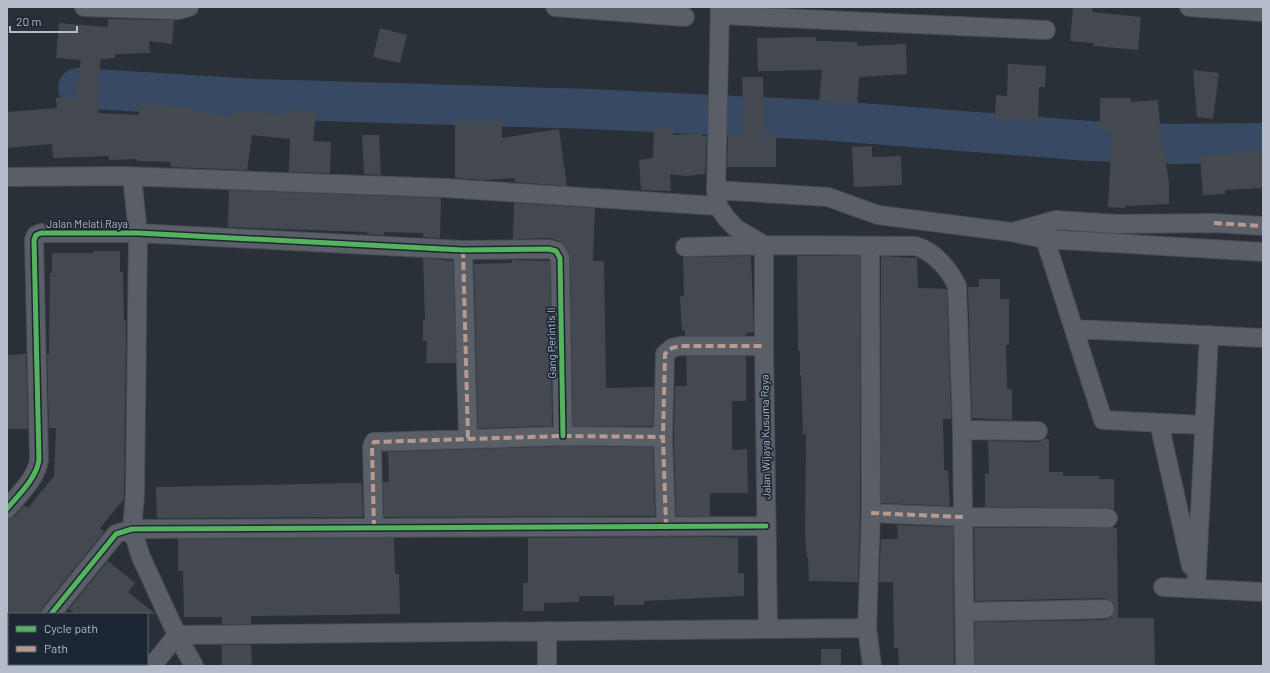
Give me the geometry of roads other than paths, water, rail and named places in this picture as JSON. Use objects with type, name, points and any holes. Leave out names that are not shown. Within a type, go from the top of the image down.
[{"type":"street","points":[[84,7],[179,10],[189,7]]},
{"type":"street","points":[[555,7],[685,17]]},
{"type":"street","points":[[1188,7],[1263,12]]},
{"type":"street","points":[[764,245],[737,229],[717,198],[720,11],[1046,30]]},
{"type":"street","points":[[7,177],[132,177],[717,198],[828,197],[878,215],[1011,232],[1045,239],[1263,252]]},
{"type":"street","points":[[132,177],[138,233],[135,494],[132,529],[142,556],[177,635],[194,666]]},
{"type":"street","points":[[1011,232],[1056,220],[1117,224],[1214,223],[1263,226]]},
{"type":"street","name":"Jalan Melati Raya","points":[[7,509],[34,476],[38,469],[39,460],[34,240],[36,235],[41,233],[138,233],[463,250],[549,249],[556,251]]},
{"type":"street","points":[[1045,239],[1076,329],[1103,420],[1204,425]]},
{"type":"street","points":[[685,247],[764,245],[915,246],[926,248],[952,274],[957,286],[962,430],[965,666]]},
{"type":"street","name":"Jalan Wijaya Kusuma Raya","points":[[764,245],[768,629]]},
{"type":"street","points":[[870,246],[871,513],[867,628],[872,666]]},
{"type":"street","points":[[463,250],[468,438]]},
{"type":"street","name":"Gang Perintis II","points":[[556,251],[560,258],[563,436]]},
{"type":"street","points":[[1076,329],[1263,338]]},
{"type":"street","points":[[1196,589],[1209,335]]},
{"type":"street","points":[[666,527],[663,437],[666,354],[672,348],[680,346],[764,346]]},
{"type":"street","points":[[1159,422],[1196,589]]},
{"type":"street","points":[[962,430],[1038,431]]},
{"type":"street","points":[[374,528],[372,447],[374,442],[563,436],[663,437]]},
{"type":"street","points":[[871,513],[963,517],[1108,518]]},
{"type":"street","points":[[52,613],[116,534],[132,529],[766,526]]},
{"type":"street","points":[[1162,587],[1263,592]]},
{"type":"street","points":[[964,612],[1105,609]]},
{"type":"street","points":[[177,635],[867,628]]},
{"type":"street","points":[[546,631],[547,666]]},
{"type":"street","points":[[152,666],[177,635]]},
{"type":"waterway","points":[[78,88],[257,99],[589,109],[822,120],[1089,141],[1172,144],[1263,143]]}]
